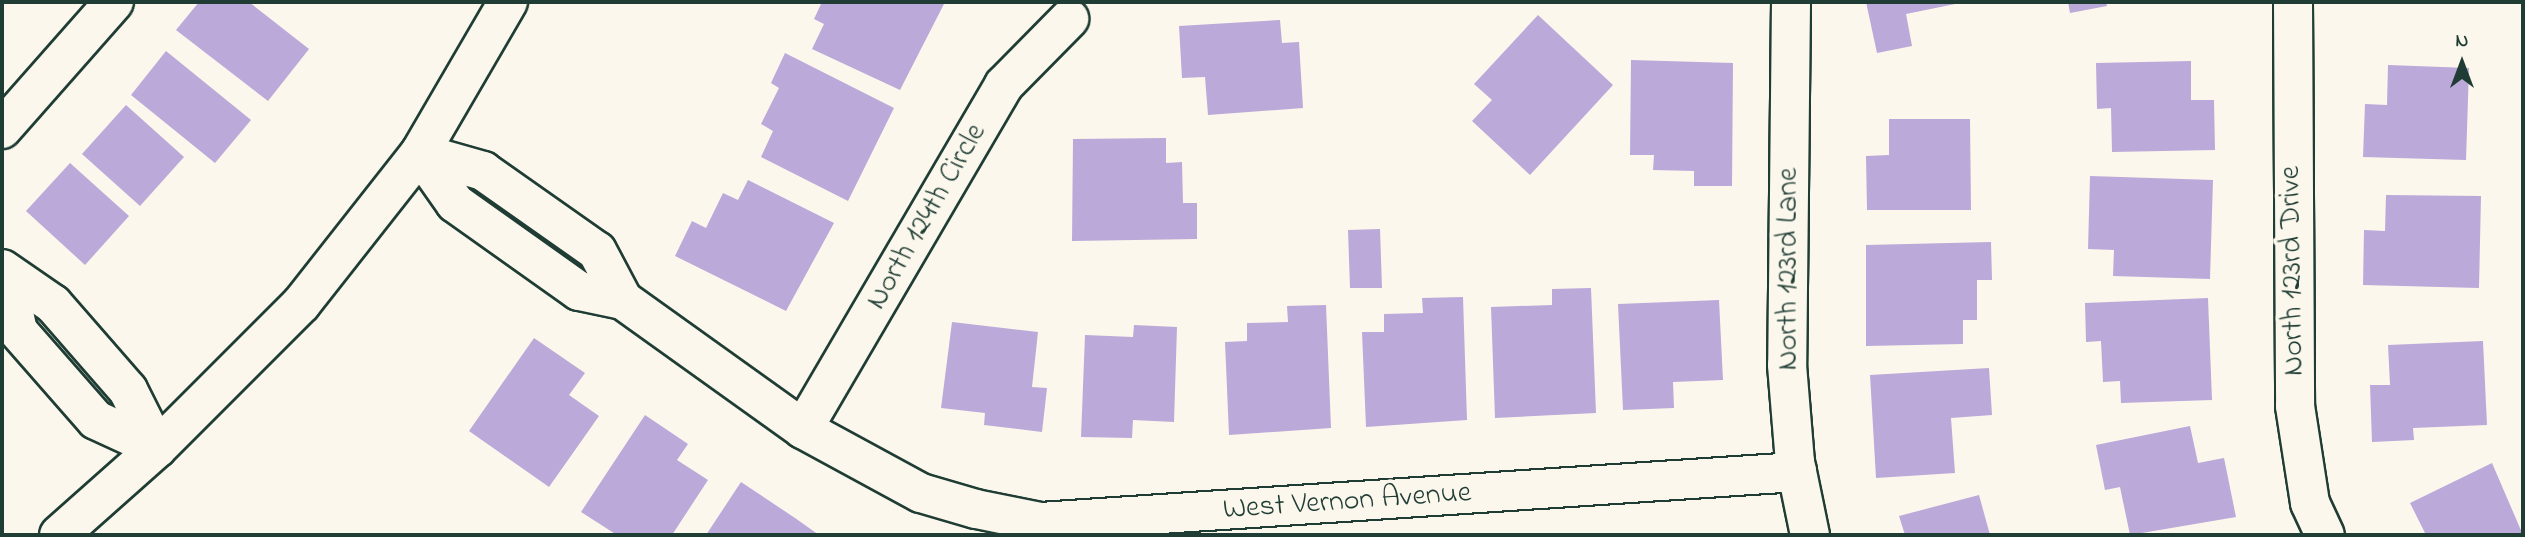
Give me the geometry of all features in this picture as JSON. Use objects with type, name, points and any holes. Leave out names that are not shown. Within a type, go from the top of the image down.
[{"type":"street","points":[[2,128],[114,2]]},
{"type":"street","points":[[58,535],[157,448],[301,304],[419,153],[508,2]]},
{"type":"street","name":"North 123rd Lane","points":[[1791,2],[1787,365],[1797,472],[1810,535]]},
{"type":"street","name":"North 123rd Drive","points":[[2293,2],[2295,406],[2310,503],[2325,535]]},
{"type":"street","name":"North 124th Circle","points":[[803,429],[1004,85],[1069,19]]},
{"type":"street","name":"West Vernon Avenue","points":[[419,153],[484,171],[587,243],[597,251],[623,300],[803,429],[921,494],[1040,522],[1797,472]]},
{"type":"street","points":[[3,270],[53,304],[128,390],[157,448]]},
{"type":"building","points":[[199,2],[249,2],[309,49],[268,101],[176,30]]},
{"type":"building","points":[[822,2],[945,2],[900,90],[812,49],[824,24],[814,19]]},
{"type":"building","points":[[1866,2],[1960,3],[1906,14],[1912,46],[1877,53]]},
{"type":"building","points":[[2068,2],[2106,2],[2107,6],[2070,13]]},
{"type":"building","points":[[1538,15],[1613,85],[1530,175],[1472,121],[1492,100],[1474,84]]},
{"type":"building","points":[[1280,20],[1282,43],[1299,42],[1303,108],[1208,115],[1205,77],[1182,78],[1179,26]]},
{"type":"building","points":[[166,51],[251,120],[215,163],[131,95]]},
{"type":"building","points":[[785,53],[894,108],[848,201],[761,157],[773,131],[761,124],[779,88],[771,83]]},
{"type":"building","points":[[1631,60],[1733,63],[1732,186],[1694,186],[1694,171],[1653,170],[1654,155],[1630,155]]},
{"type":"building","points":[[2191,61],[2191,100],[2214,100],[2215,150],[2112,152],[2111,108],[2097,109],[2096,63]]},
{"type":"building","points":[[2388,65],[2469,68],[2466,160],[2363,157],[2365,104],[2387,105]]},
{"type":"building","points":[[126,105],[184,157],[140,206],[82,154]]},
{"type":"building","points":[[1889,119],[1970,119],[1971,210],[1867,210],[1866,156],[1889,155]]},
{"type":"building","points":[[1166,138],[1166,163],[1182,162],[1183,203],[1197,203],[1197,239],[1072,241],[1073,139]]},
{"type":"building","points":[[70,163],[129,216],[85,265],[26,211]]},
{"type":"building","points":[[2090,176],[2213,180],[2210,279],[2113,276],[2114,250],[2088,249]]},
{"type":"building","points":[[748,180],[834,223],[786,311],[675,256],[692,221],[706,228],[723,193],[738,200]]},
{"type":"building","points":[[2386,195],[2481,196],[2479,288],[2363,285],[2364,230],[2385,231]]},
{"type":"building","points":[[1380,229],[1382,288],[1350,288],[1348,230]]},
{"type":"building","points":[[1991,242],[1992,280],[1977,280],[1977,320],[1963,320],[1963,344],[1866,346],[1866,245]]},
{"type":"building","points":[[1591,288],[1596,413],[1495,418],[1491,307],[1552,305],[1552,289]]},
{"type":"building","points":[[1463,297],[1467,420],[1366,427],[1362,332],[1384,332],[1384,314],[1423,313],[1422,298]]},
{"type":"building","points":[[2208,298],[2212,400],[2121,403],[2120,381],[2103,382],[2101,341],[2086,342],[2085,303]]},
{"type":"building","points":[[1719,300],[1723,380],[1673,382],[1674,408],[1623,410],[1618,304]]},
{"type":"building","points":[[1326,305],[1331,428],[1229,435],[1225,342],[1247,341],[1247,323],[1288,322],[1287,306]]},
{"type":"building","points":[[952,322],[1038,332],[1032,387],[1047,388],[1042,432],[984,425],[985,413],[941,408]]},
{"type":"building","points":[[1134,325],[1177,327],[1174,422],[1133,420],[1132,438],[1081,437],[1085,335],[1133,337]]},
{"type":"building","points":[[534,338],[585,373],[569,395],[599,416],[549,487],[469,431]]},
{"type":"building","points":[[2483,341],[2487,425],[2413,428],[2414,440],[2372,442],[2370,385],[2390,385],[2388,345]]},
{"type":"building","points":[[1989,368],[1992,415],[1951,418],[1955,473],[1876,478],[1870,375]]},
{"type":"building","points":[[645,415],[688,444],[677,460],[708,480],[672,535],[617,535],[581,512]]},
{"type":"building","points":[[2190,426],[2198,463],[2224,458],[2236,517],[2130,535],[2120,487],[2105,490],[2096,445]]},
{"type":"building","points":[[2492,463],[2523,535],[2426,535],[2410,503]]},
{"type":"building","points":[[741,482],[795,518],[819,535],[706,535]]},
{"type":"building","points":[[1979,495],[1990,535],[1905,535],[1899,516]]}]
